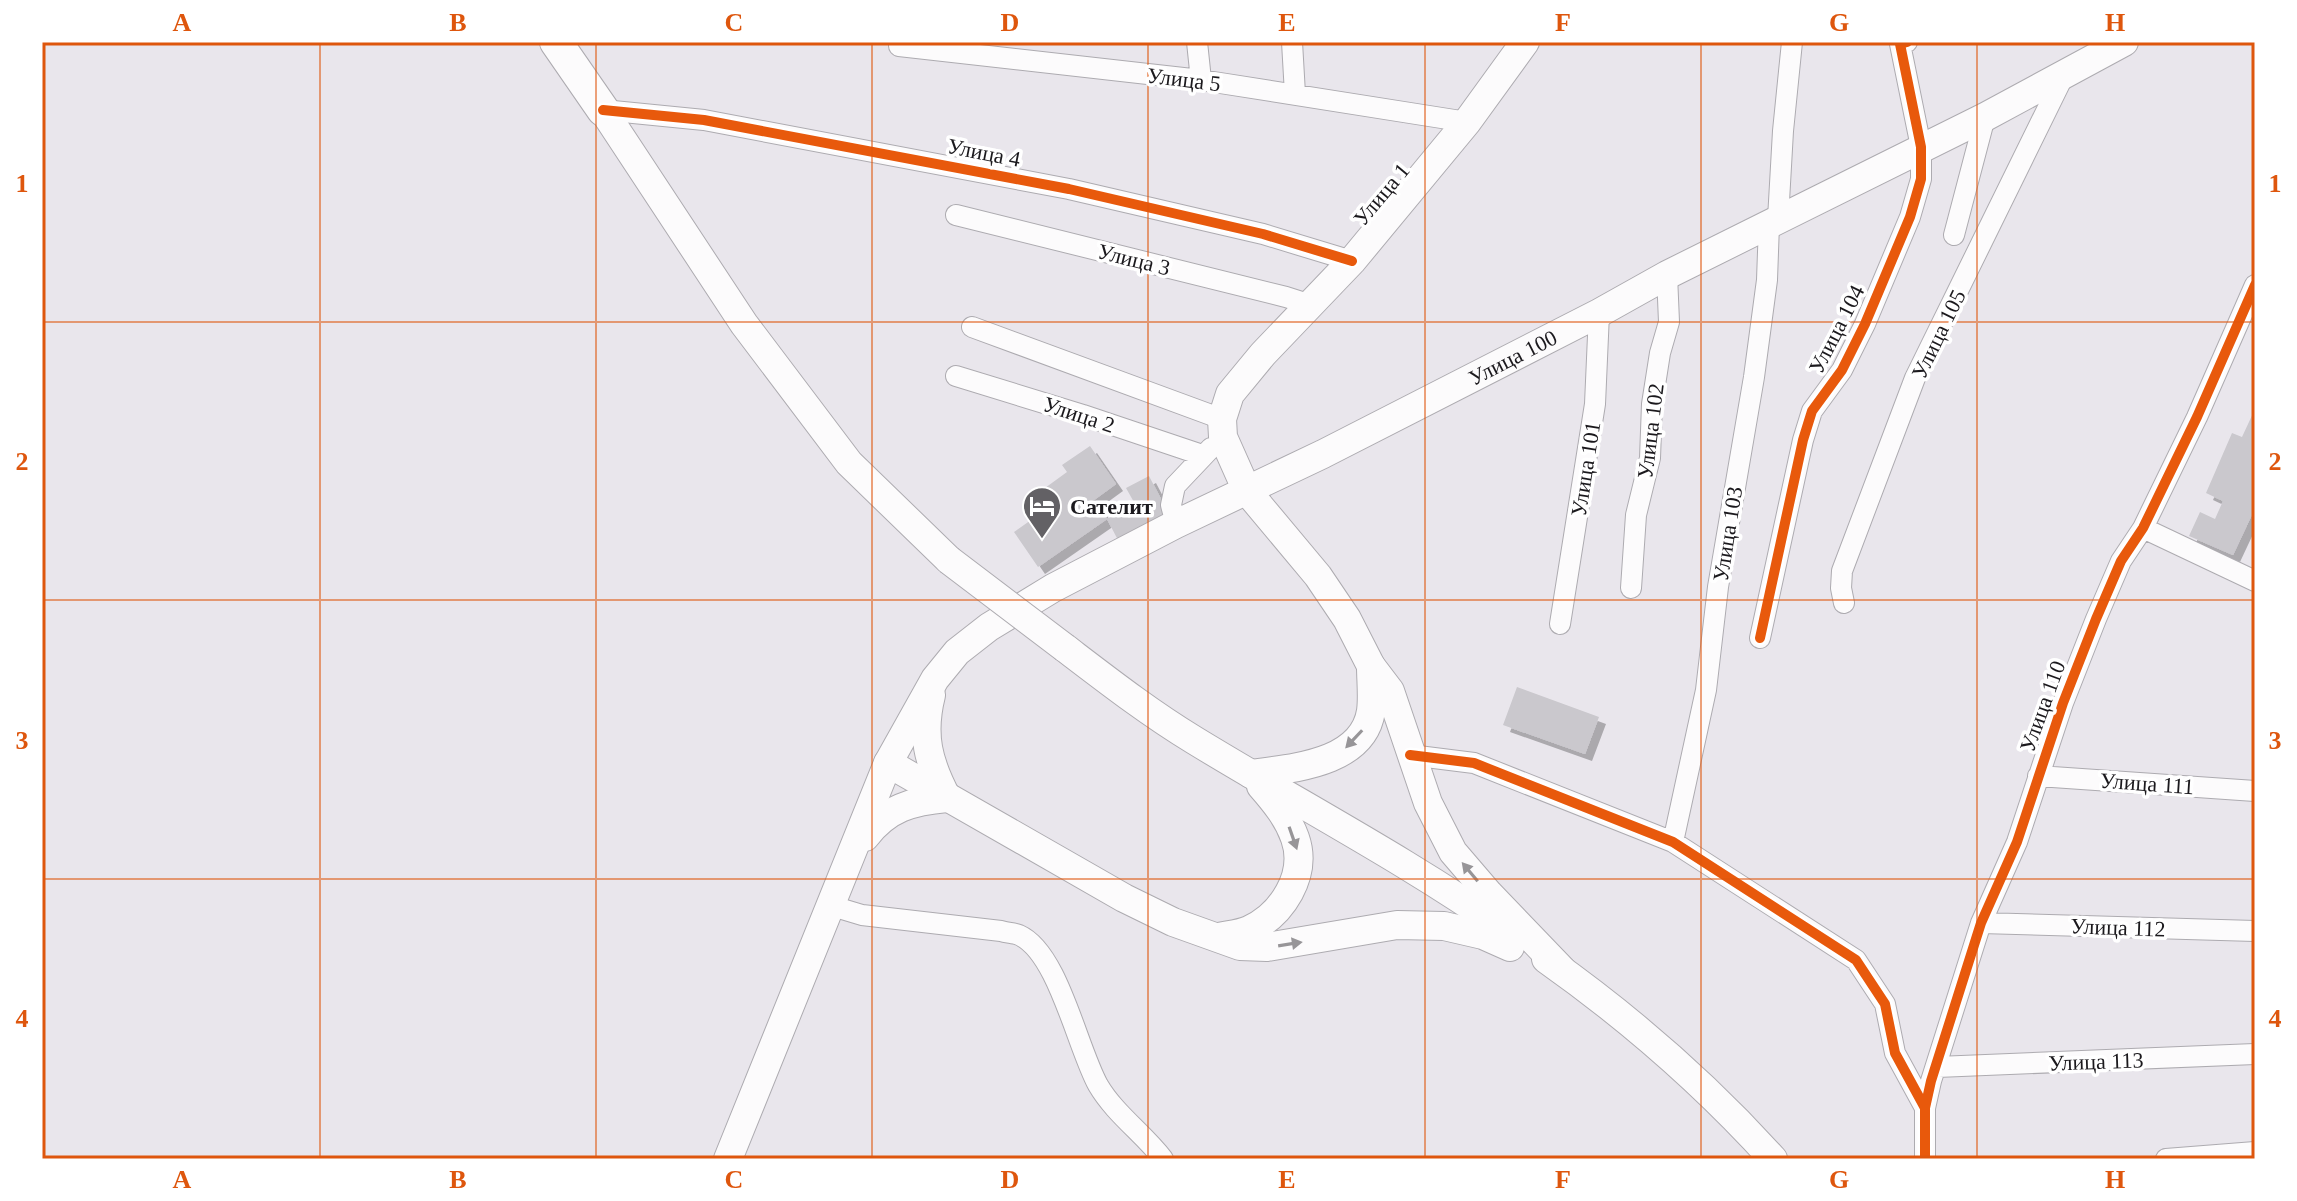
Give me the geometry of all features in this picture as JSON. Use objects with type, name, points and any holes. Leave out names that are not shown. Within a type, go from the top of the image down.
[{"type":"main road","points":[[556,42],[744,324],[849,463],[949,560],[1128,696],[1478,911],[1562,970],[1643,1035],[1743,1126],[1773,1159]]},
{"type":"main road","points":[[568,42],[603,110]]},
{"type":"main road","name":"Улица 1","points":[[1216,437],[1230,394],[1263,354],[1352,261],[1467,122],[1525,42]]},
{"type":"main road","name":"Улица 100","points":[[728,1159],[888,763],[935,679],[957,652],[989,627],[1053,588],[1599,313],[1667,275],[1985,117],[2124,42]]},
{"type":"main road","points":[[1216,437],[1247,491],[1318,576],[1347,619],[1371,666],[1390,691],[1428,803],[1453,852],[1562,970]]},
{"type":"main road","points":[[1251,774],[1314,765],[1339,753],[1360,736],[1371,713],[1371,666]]},
{"type":"main road","points":[[935,679],[926,719],[927,746],[932,770],[947,798]]},
{"type":"main road","points":[[888,763],[1124,898],[1173,922],[1240,946],[1267,947],[1397,925],[1444,926],[1483,935],[1562,970]]},
{"type":"main road","points":[[1214,937],[1248,931],[1271,915],[1292,892],[1299,866],[1296,840],[1281,810],[1251,774]]},
{"type":"main road","points":[[854,850],[876,822],[897,808],[917,800],[947,798]]},
{"type":"street","points":[[1197,42],[1201,80]]},
{"type":"street","points":[[1292,42],[1295,94]]},
{"type":"street","points":[[1773,222],[1792,42]]},
{"type":"street","name":"Улица 104","points":[[1760,638],[1812,411],[1842,370],[1865,324],[1910,217],[1921,179],[1921,147],[1900,44],[1907,42]]},
{"type":"street","name":"Улица 5","points":[[899,46],[1201,80],[1467,122]]},
{"type":"street","name":"Улица 105","points":[[1844,603],[1842,571],[1915,378],[2064,75]]},
{"type":"street","name":"Улица 4","points":[[603,110],[704,120],[1069,189],[1263,234],[1352,261]]},
{"type":"street","points":[[1954,235],[1985,117]]},
{"type":"street","name":"Улица 3","points":[[956,215],[1311,305]]},
{"type":"street","name":"Улица 103","points":[[1673,842],[1706,690],[1718,587],[1754,377],[1773,222]]},
{"type":"street","name":"Улица 102","points":[[1631,588],[1636,515],[1650,458],[1652,404],[1660,353],[1669,322],[1667,275]]},
{"type":"street","name":"Улица 110","points":[[1925,1159],[1925,1108],[1937,1067],[1981,923],[2017,842],[2063,703],[2121,561],[2143,528],[2197,417],[2255,285]]},
{"type":"street","name":"Улица 101","points":[[1560,624],[1595,404],[1599,313]]},
{"type":"street","points":[[972,327],[1216,437],[1175,486],[1171,505],[1176,524]]},
{"type":"street","name":"Улица 2","points":[[956,376],[1083,415],[1216,437]]},
{"type":"street","points":[[2143,528],[2255,581]]},
{"type":"street","points":[[1410,755],[1474,763],[1673,842],[1856,960],[1885,1004],[1895,1053],[1925,1108]]},
{"type":"street","name":"Улица 111","points":[[2038,776],[2255,791]]},
{"type":"street","points":[[832,906],[862,915],[1001,931],[1020,935],[1035,946],[1052,968],[1100,1087],[1116,1110],[1163,1159]]},
{"type":"street","name":"Улица 112","points":[[1981,923],[2255,931]]},
{"type":"street","name":"Улица 113","points":[[1937,1067],[2255,1054]]},
{"type":"street","points":[[2166,1159],[2255,1152]]},
{"type":"building","points":[[2255,409],[2255,508],[2233,555],[2189,536],[2200,512],[2215,519],[2223,501],[2206,493],[2232,433],[2242,437]]},
{"type":"building","points":[[1090,446],[1116,484],[1094,500],[1107,519],[1038,567],[1014,532],[1041,513],[1037,507],[1052,497],[1045,488],[1067,472],[1062,465]]},
{"type":"building","points":[[1149,476],[1170,516],[1119,542],[1107,519],[1135,504],[1126,488]]},
{"type":"building","points":[[1517,687],[1599,717],[1585,754],[1503,725]]},
{"type":"cycle path","points":[[1760,638],[1812,411],[1842,370],[1865,324],[1910,217],[1921,179],[1921,147],[1900,44],[1907,42]]},
{"type":"cycle path","points":[[603,110],[704,120],[1069,189],[1263,234],[1352,261]]},
{"type":"cycle path","points":[[1925,1159],[1925,1108],[1931,1081],[1981,923],[2017,842],[2063,703],[2121,561],[2143,528],[2197,417],[2255,285]]},
{"type":"cycle path","points":[[1410,755],[1474,763],[1673,842],[1856,960],[1885,1004],[1895,1053],[1925,1108]]},
{"type":"place","name":"Сателит","points":[[1042,540]]}]
